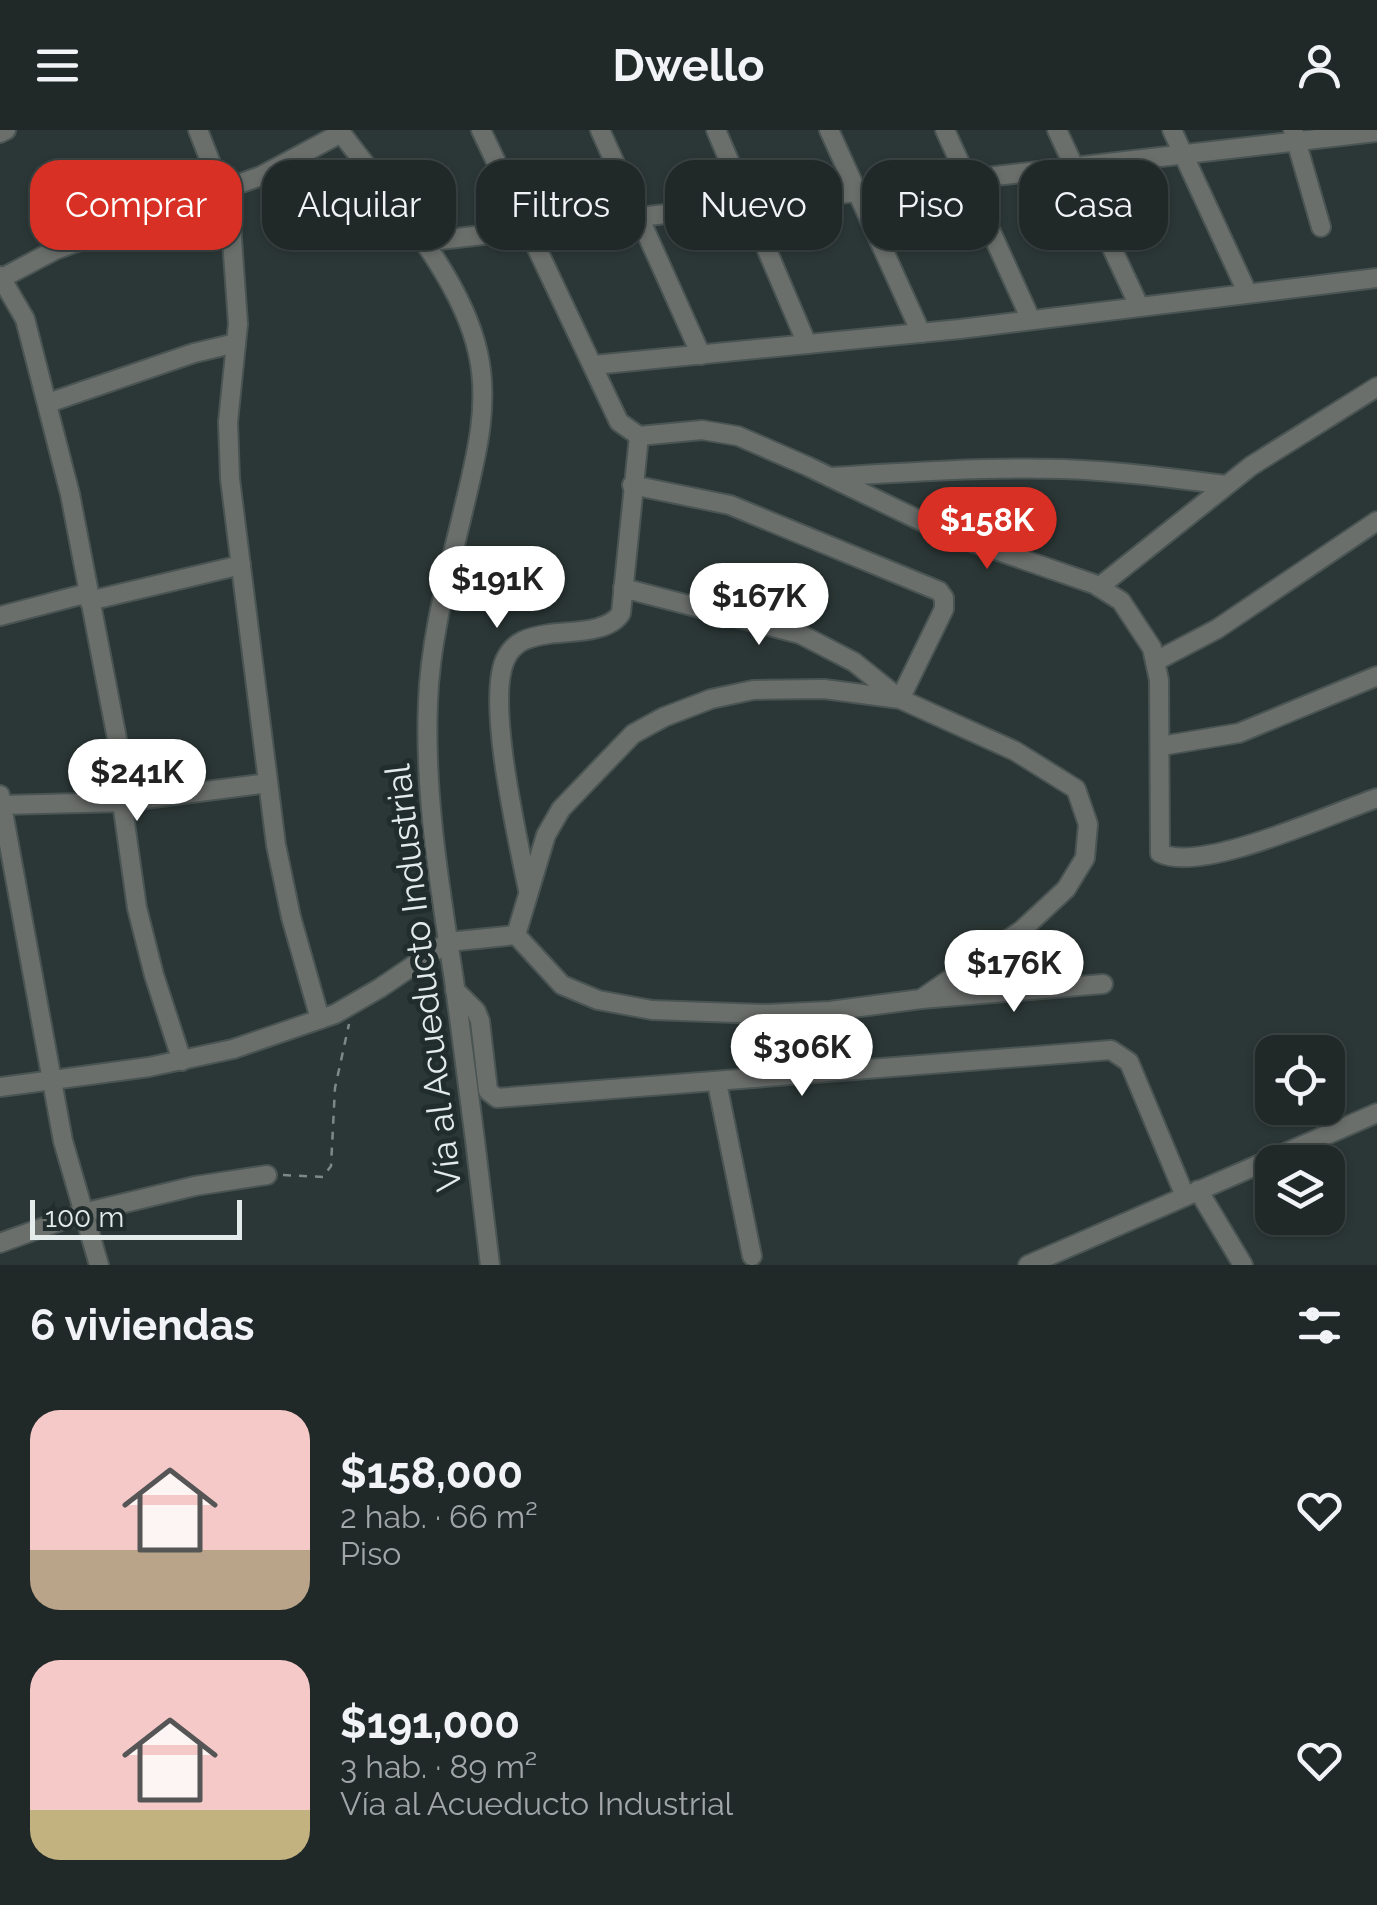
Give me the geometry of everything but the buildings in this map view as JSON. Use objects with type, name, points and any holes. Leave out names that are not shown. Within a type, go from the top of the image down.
[{"type":"street","points":[[198,130],[210,160]]},
{"type":"street","points":[[481,130],[495,160]]},
{"type":"street","points":[[600,130],[614,160]]},
{"type":"street","points":[[716,130],[729,160]]},
{"type":"street","points":[[829,130],[921,332]]},
{"type":"street","points":[[945,130],[957,160]]},
{"type":"street","points":[[1057,130],[1070,160]]},
{"type":"street","points":[[1172,130],[1248,292]]},
{"type":"street","points":[[242,183],[340,131]]},
{"type":"street","name":"Vía al Acueducto Industrial","points":[[340,131],[361,160]]},
{"type":"street","points":[[1147,160],[1294,136],[1377,132]]},
{"type":"street","points":[[1294,136],[1322,226]]},
{"type":"street","points":[[842,195],[862,192]]},
{"type":"street","points":[[645,229],[701,354]]},
{"type":"street","points":[[55,250],[1,277],[25,319],[48,402],[118,744],[137,908],[182,1061]]},
{"type":"street","points":[[233,250],[238,298],[228,422],[230,479],[268,783],[291,918],[320,1019]]},
{"type":"street","name":"Vía al Acueducto Industrial","points":[[428,250],[468,317],[483,388],[478,448],[444,594],[430,675],[430,783],[435,849],[490,1265]]},
{"type":"street","points":[[537,250],[619,422],[638,436],[723,432],[830,477],[946,533],[1099,586],[1128,609],[1156,661],[1161,746],[1159,848],[1166,856],[1208,854],[1274,837],[1377,798]]},
{"type":"street","points":[[768,250],[807,344]]},
{"type":"street","points":[[998,250],[1031,320]]},
{"type":"street","points":[[1113,250],[1139,306]]},
{"type":"street","points":[[594,366],[1031,320],[1377,278]]},
{"type":"street","points":[[48,402],[236,342]]},
{"type":"street","points":[[1099,586],[1226,485],[1377,387]]},
{"type":"street","points":[[529,897],[507,788],[498,682],[506,656],[522,638],[608,625],[621,613],[638,436]]},
{"type":"street","points":[[830,477],[1064,469],[1226,485]]},
{"type":"street","points":[[632,484],[730,506],[938,591],[944,598],[944,610],[900,699]]},
{"type":"street","points":[[1156,661],[1217,629],[1377,521]]},
{"type":"street","points":[[0,616],[240,566]]},
{"type":"street","points":[[623,588],[800,634],[854,662],[900,699],[1015,751],[1076,790],[1088,824],[1085,858],[1066,889],[1022,930],[921,999]]},
{"type":"street","points":[[1161,746],[1239,733],[1377,676]]},
{"type":"street","points":[[516,935],[546,835],[561,809],[633,734],[711,699],[753,690],[824,690],[900,699]]},
{"type":"street","points":[[99,1265],[50,1081],[3,830],[1,800],[122,802],[268,783]]},
{"type":"street","points":[[0,1087],[182,1061],[233,1048],[347,1007],[448,942],[516,935]]},
{"type":"street","points":[[516,935],[562,985],[598,1000],[652,1010],[766,1014],[830,1011],[1103,984]]},
{"type":"street","points":[[455,989],[476,1011],[480,1021],[485,1080],[491,1096],[506,1098],[1111,1050],[1129,1062],[1192,1193],[1243,1265]]},
{"type":"street","points":[[717,1083],[752,1256]]},
{"type":"street","points":[[1028,1265],[1377,1113]]},
{"type":"street","points":[[0,1243],[83,1212],[196,1186],[267,1175]]},
{"type":"path","points":[[267,1175],[323,1177],[331,1166],[335,1088],[349,1030],[347,1007]]}]
